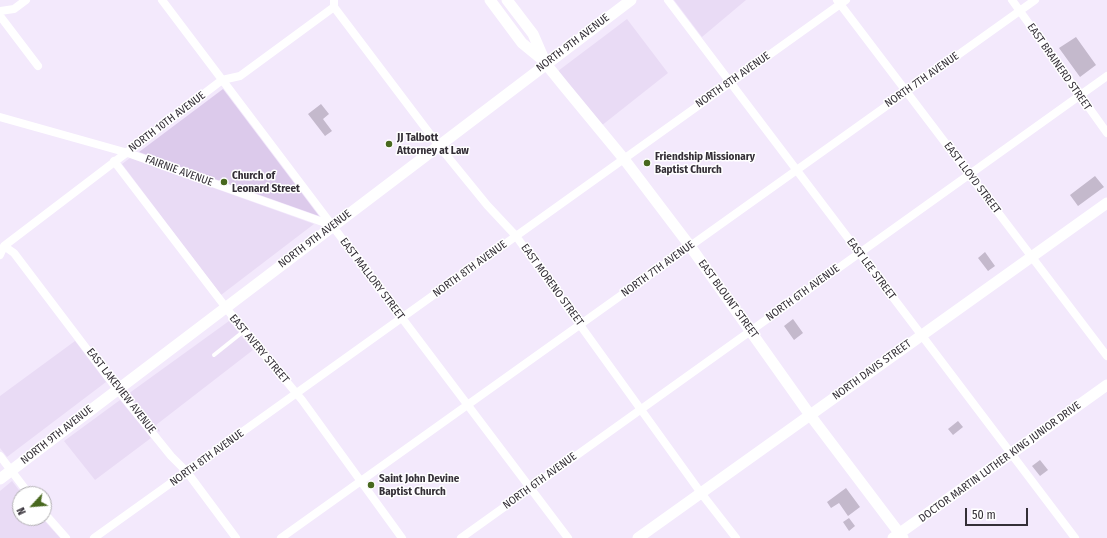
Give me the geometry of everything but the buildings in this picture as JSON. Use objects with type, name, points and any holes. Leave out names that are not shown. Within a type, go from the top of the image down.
[{"type":"main road","name":"EAST BLOUNT STREET","points":[[490,0],[522,43],[546,64],[591,122],[624,159],[690,246],[899,536]]},
{"type":"main road","name":"EAST BLOUNT STREET","points":[[507,0],[533,34],[546,64]]},
{"type":"main road","name":"NORTH 9TH AVENUE","points":[[0,479],[332,225],[439,146],[631,0]]},
{"type":"main road","name":"NORTH DAVIS STREET","points":[[638,538],[1107,203]]},
{"type":"main road","name":"DOCTOR MARTIN LUTHER KING JUNIOR DRIVE","points":[[899,536],[1107,385]]},
{"type":"street","points":[[0,11],[14,9],[26,0]]},
{"type":"street","name":"EAST MALLORY STREET","points":[[162,0],[568,538]]},
{"type":"street","name":"EAST LEE STREET","points":[[668,0],[1075,538]]},
{"type":"street","name":"EAST BRAINERD STREET","points":[[1012,0],[1107,133]]},
{"type":"street","name":"NORTH 7TH AVENUE","points":[[281,538],[1035,0]]},
{"type":"street","name":"NORTH 8TH AVENUE","points":[[94,538],[624,159],[841,1]]},
{"type":"street","name":"EAST LLOYD STREET","points":[[841,1],[906,91],[1107,356]]},
{"type":"street","name":"NORTH 10TH AVENUE","points":[[0,255],[2,247],[114,161],[128,153],[222,80],[240,76],[334,4]]},
{"type":"street","name":"EAST MORENO STREET","points":[[334,4],[439,146],[487,205],[516,236],[701,493],[736,538]]},
{"type":"street","points":[[0,16],[38,66]]},
{"type":"street","name":"NORTH 6TH AVENUE","points":[[460,538],[1107,76]]},
{"type":"street","name":"FAIRNIE AVENUE","points":[[0,117],[128,153],[332,225]]},
{"type":"street","name":"EAST AVERY STREET","points":[[114,161],[225,307],[296,393],[402,538]]},
{"type":"street","name":"EAST LAKEVIEW AVENUE","points":[[2,247],[14,253],[118,389],[171,456],[187,472],[236,538]]},
{"type":"street","points":[[0,456],[23,486]]},
{"type":"street","points":[[52,522],[66,538]]},
{"type":"lane","points":[[214,355],[244,331]]},
{"type":"shaded area","points":[[674,0],[746,0],[702,37]]},
{"type":"shaded area","points":[[627,19],[668,73],[601,126],[558,71]]},
{"type":"shaded area","points":[[223,89],[319,216],[139,152]]},
{"type":"shaded area","points":[[130,158],[314,224],[221,295],[122,164]]},
{"type":"shaded area","points":[[229,321],[253,350],[156,425],[160,431],[159,432],[128,394]]},
{"type":"shaded area","points":[[75,341],[106,382],[7,457],[0,448],[0,396]]},
{"type":"shaded area","points":[[120,400],[151,438],[95,480],[64,441]]},
{"type":"shaded area","points":[[12,481],[16,486],[12,486],[12,526],[49,526],[60,538],[0,538],[0,491]]},
{"type":"place","name":"JJ Talbott Attorney at Law","points":[[389,144]]},
{"type":"place","name":"Friendship Missionary Baptist Church","points":[[647,163]]},
{"type":"place","name":"Church of Leonard Street","points":[[224,182]]},
{"type":"place","name":"Saint John Devine Baptist Church","points":[[371,485]]}]
